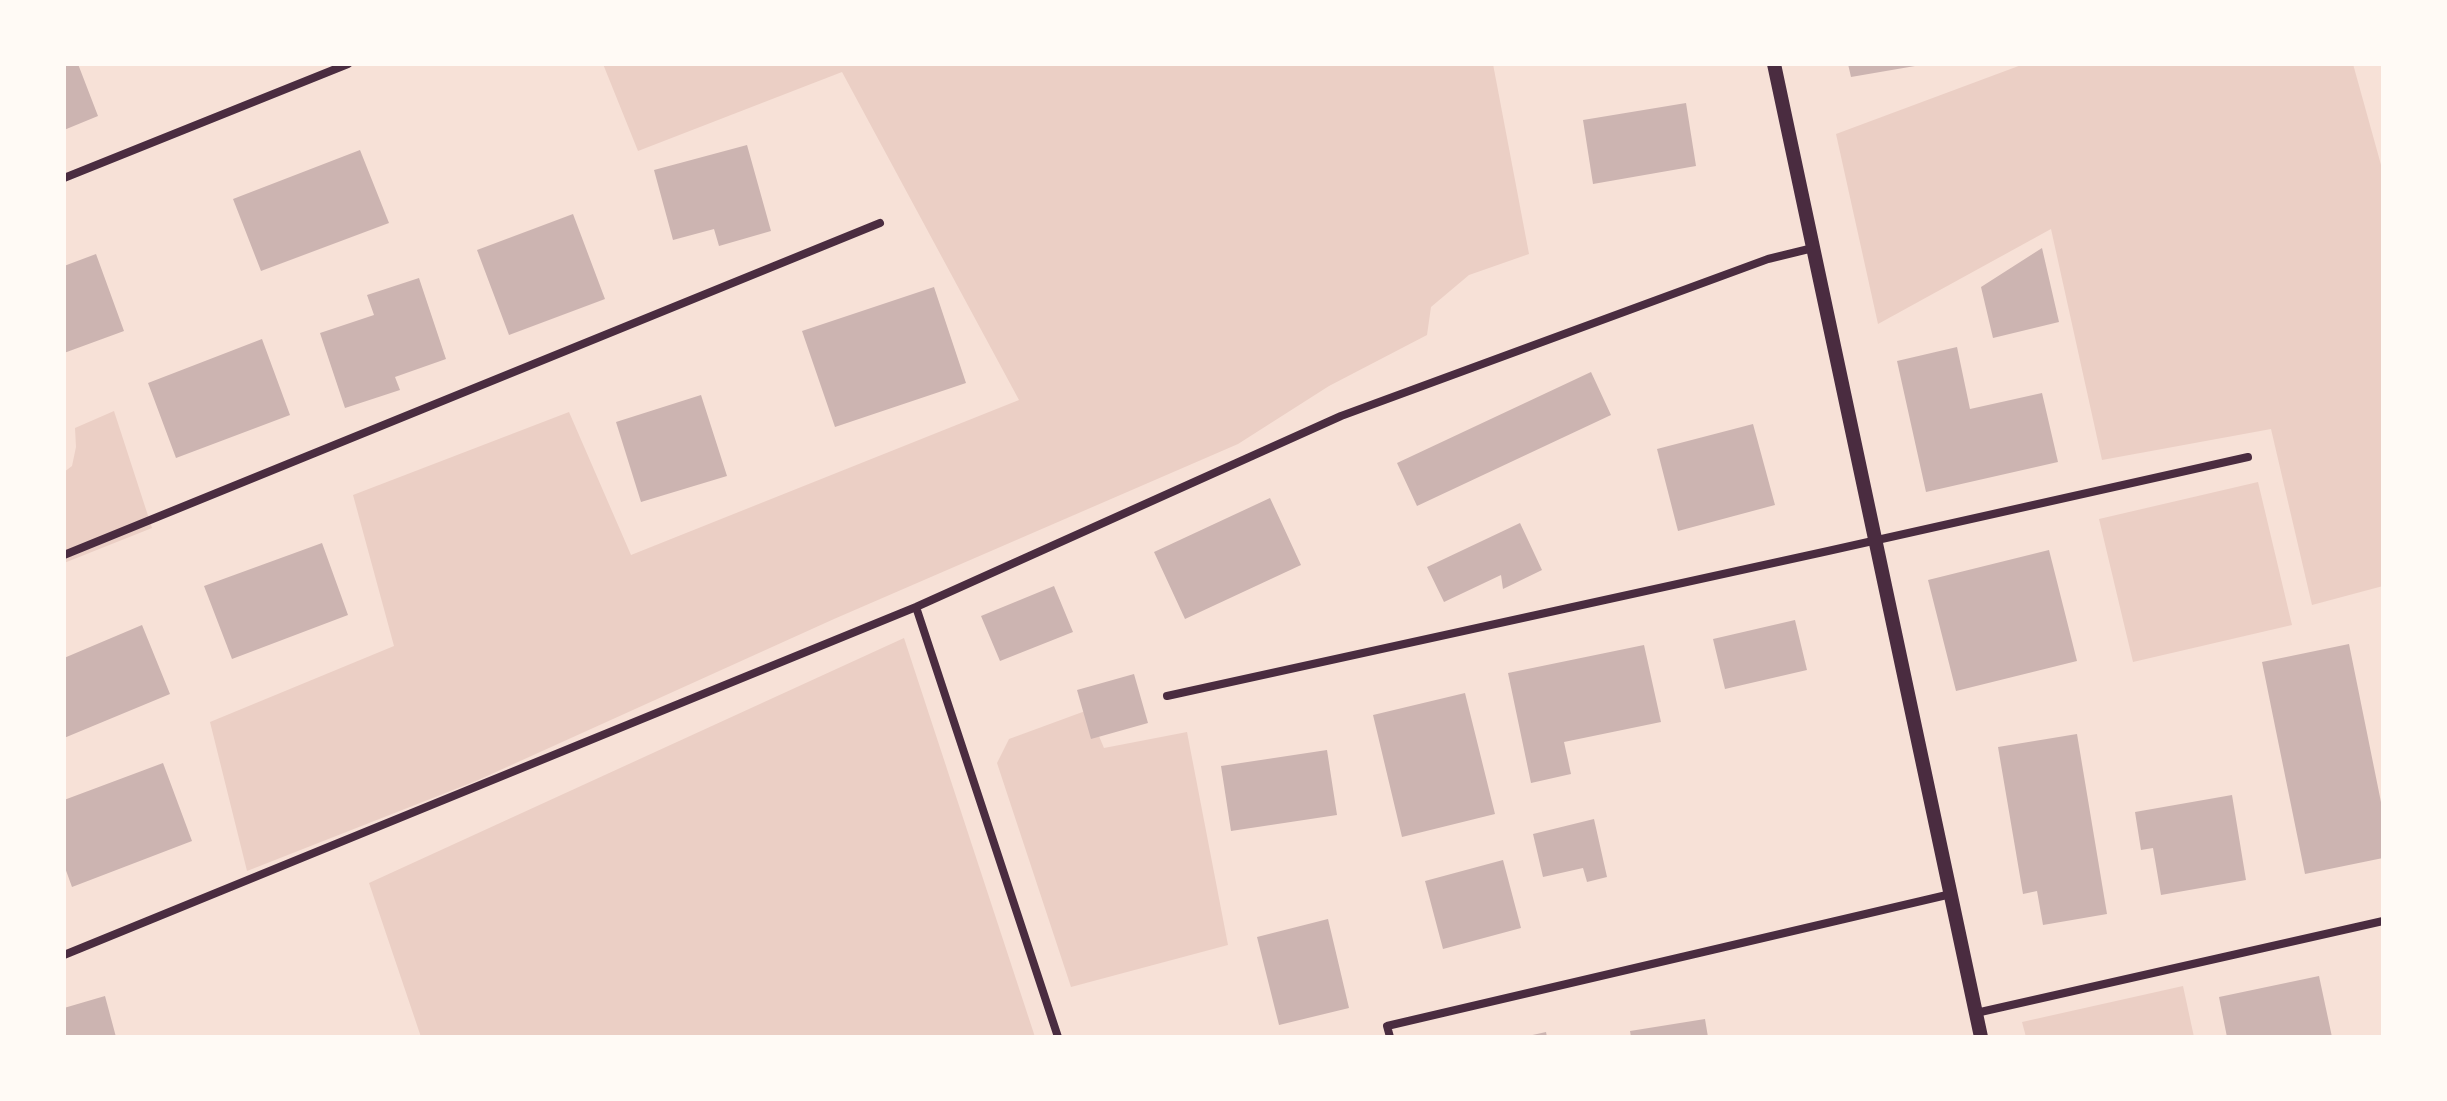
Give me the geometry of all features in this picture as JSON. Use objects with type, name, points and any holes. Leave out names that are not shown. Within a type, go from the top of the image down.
[{"type":"street","points":[[64,178],[348,64]]},
{"type":"street","points":[[1774,64],[1981,1037]]},
{"type":"street","points":[[64,555],[880,223]]},
{"type":"street","points":[[64,955],[916,607],[1341,416],[1768,259],[1813,248]]},
{"type":"street","points":[[1167,696],[2248,457]]},
{"type":"street","points":[[916,607],[1058,1037]]},
{"type":"street","points":[[1390,1037],[1387,1026],[1951,894]]},
{"type":"street","points":[[1976,1013],[2383,921]]},
{"type":"shaded area","points":[[603,64],[1493,64],[1529,254],[1469,275],[1431,307],[1427,335],[1329,386],[1238,444],[834,619],[476,781],[247,871],[210,722],[394,646],[353,495],[569,412],[631,555],[1019,400],[842,72],[638,151]]},
{"type":"shaded area","points":[[2024,64],[2353,64],[2383,172],[2383,586],[2312,605],[2271,429],[2102,460],[2051,229],[1878,324],[1836,134]]},
{"type":"shaded area","points":[[114,411],[152,528],[64,563],[64,472],[72,466],[76,447],[75,428]]},
{"type":"shaded area","points":[[2258,482],[2292,625],[2133,662],[2099,519]]},
{"type":"shaded area","points":[[904,638],[1035,1037],[421,1037],[369,883]]},
{"type":"shaded area","points":[[1088,710],[1104,748],[1187,732],[1228,945],[1071,987],[997,763],[1009,739]]},
{"type":"shaded area","points":[[2183,986],[2194,1037],[2026,1037],[2022,1022]]},
{"type":"building","points":[[64,64],[78,64],[98,116],[64,130]]},
{"type":"building","points":[[1848,64],[1915,64],[1915,66],[1851,77]]},
{"type":"building","points":[[1686,103],[1696,166],[1593,184],[1583,120]]},
{"type":"building","points":[[747,145],[771,231],[719,246],[714,229],[673,240],[654,170]]},
{"type":"building","points":[[360,150],[389,223],[261,271],[233,199]]},
{"type":"building","points":[[573,214],[605,299],[509,335],[477,250]]},
{"type":"building","points":[[2042,248],[2059,322],[1993,338],[1981,287]]},
{"type":"building","points":[[96,254],[124,331],[64,353],[64,266]]},
{"type":"building","points":[[419,278],[446,359],[395,377],[400,390],[345,408],[320,333],[374,315],[367,295]]},
{"type":"building","points":[[934,287],[966,383],[835,427],[802,331]]},
{"type":"building","points":[[262,339],[290,415],[176,458],[148,383]]},
{"type":"building","points":[[1957,347],[1970,409],[2042,393],[2058,462],[1926,492],[1897,361]]},
{"type":"building","points":[[1591,372],[1611,415],[1417,506],[1397,463]]},
{"type":"building","points":[[701,395],[727,476],[641,502],[616,422]]},
{"type":"building","points":[[1753,424],[1775,505],[1678,531],[1657,449]]},
{"type":"building","points":[[1270,498],[1301,565],[1185,619],[1154,552]]},
{"type":"building","points":[[1520,523],[1542,570],[1503,589],[1501,575],[1444,602],[1427,567]]},
{"type":"building","points":[[322,543],[348,615],[232,659],[204,586]]},
{"type":"building","points":[[2049,550],[2077,661],[1956,691],[1928,580]]},
{"type":"building","points":[[1054,586],[1073,632],[1000,661],[981,616]]},
{"type":"building","points":[[1795,620],[1807,670],[1725,689],[1713,639]]},
{"type":"building","points":[[142,625],[170,694],[64,738],[64,658]]},
{"type":"building","points":[[2349,644],[2383,812],[2383,858],[2305,874],[2262,662]]},
{"type":"building","points":[[1644,645],[1661,722],[1564,742],[1571,774],[1531,783],[1508,673]]},
{"type":"building","points":[[1134,674],[1148,723],[1091,739],[1077,690]]},
{"type":"building","points":[[1465,693],[1495,814],[1402,837],[1373,715]]},
{"type":"building","points":[[2077,734],[2107,914],[2043,925],[2037,891],[2023,894],[1998,747]]},
{"type":"building","points":[[1327,750],[1337,815],[1231,831],[1221,766]]},
{"type":"building","points":[[163,763],[192,841],[72,887],[64,865],[64,800]]},
{"type":"building","points":[[2232,795],[2246,880],[2161,895],[2153,848],[2141,850],[2135,812]]},
{"type":"building","points":[[1594,819],[1607,877],[1587,882],[1583,868],[1543,877],[1533,834]]},
{"type":"building","points":[[1503,860],[1521,928],[1443,949],[1425,881]]},
{"type":"building","points":[[1328,919],[1349,1008],[1279,1025],[1257,937]]},
{"type":"building","points":[[2319,976],[2332,1037],[2227,1037],[2219,997]]},
{"type":"building","points":[[105,996],[116,1037],[64,1037],[64,1008]]},
{"type":"building","points":[[1705,1019],[1708,1037],[1631,1037],[1630,1031]]},
{"type":"building","points":[[1546,1032],[1547,1037],[1528,1037],[1528,1036]]}]
